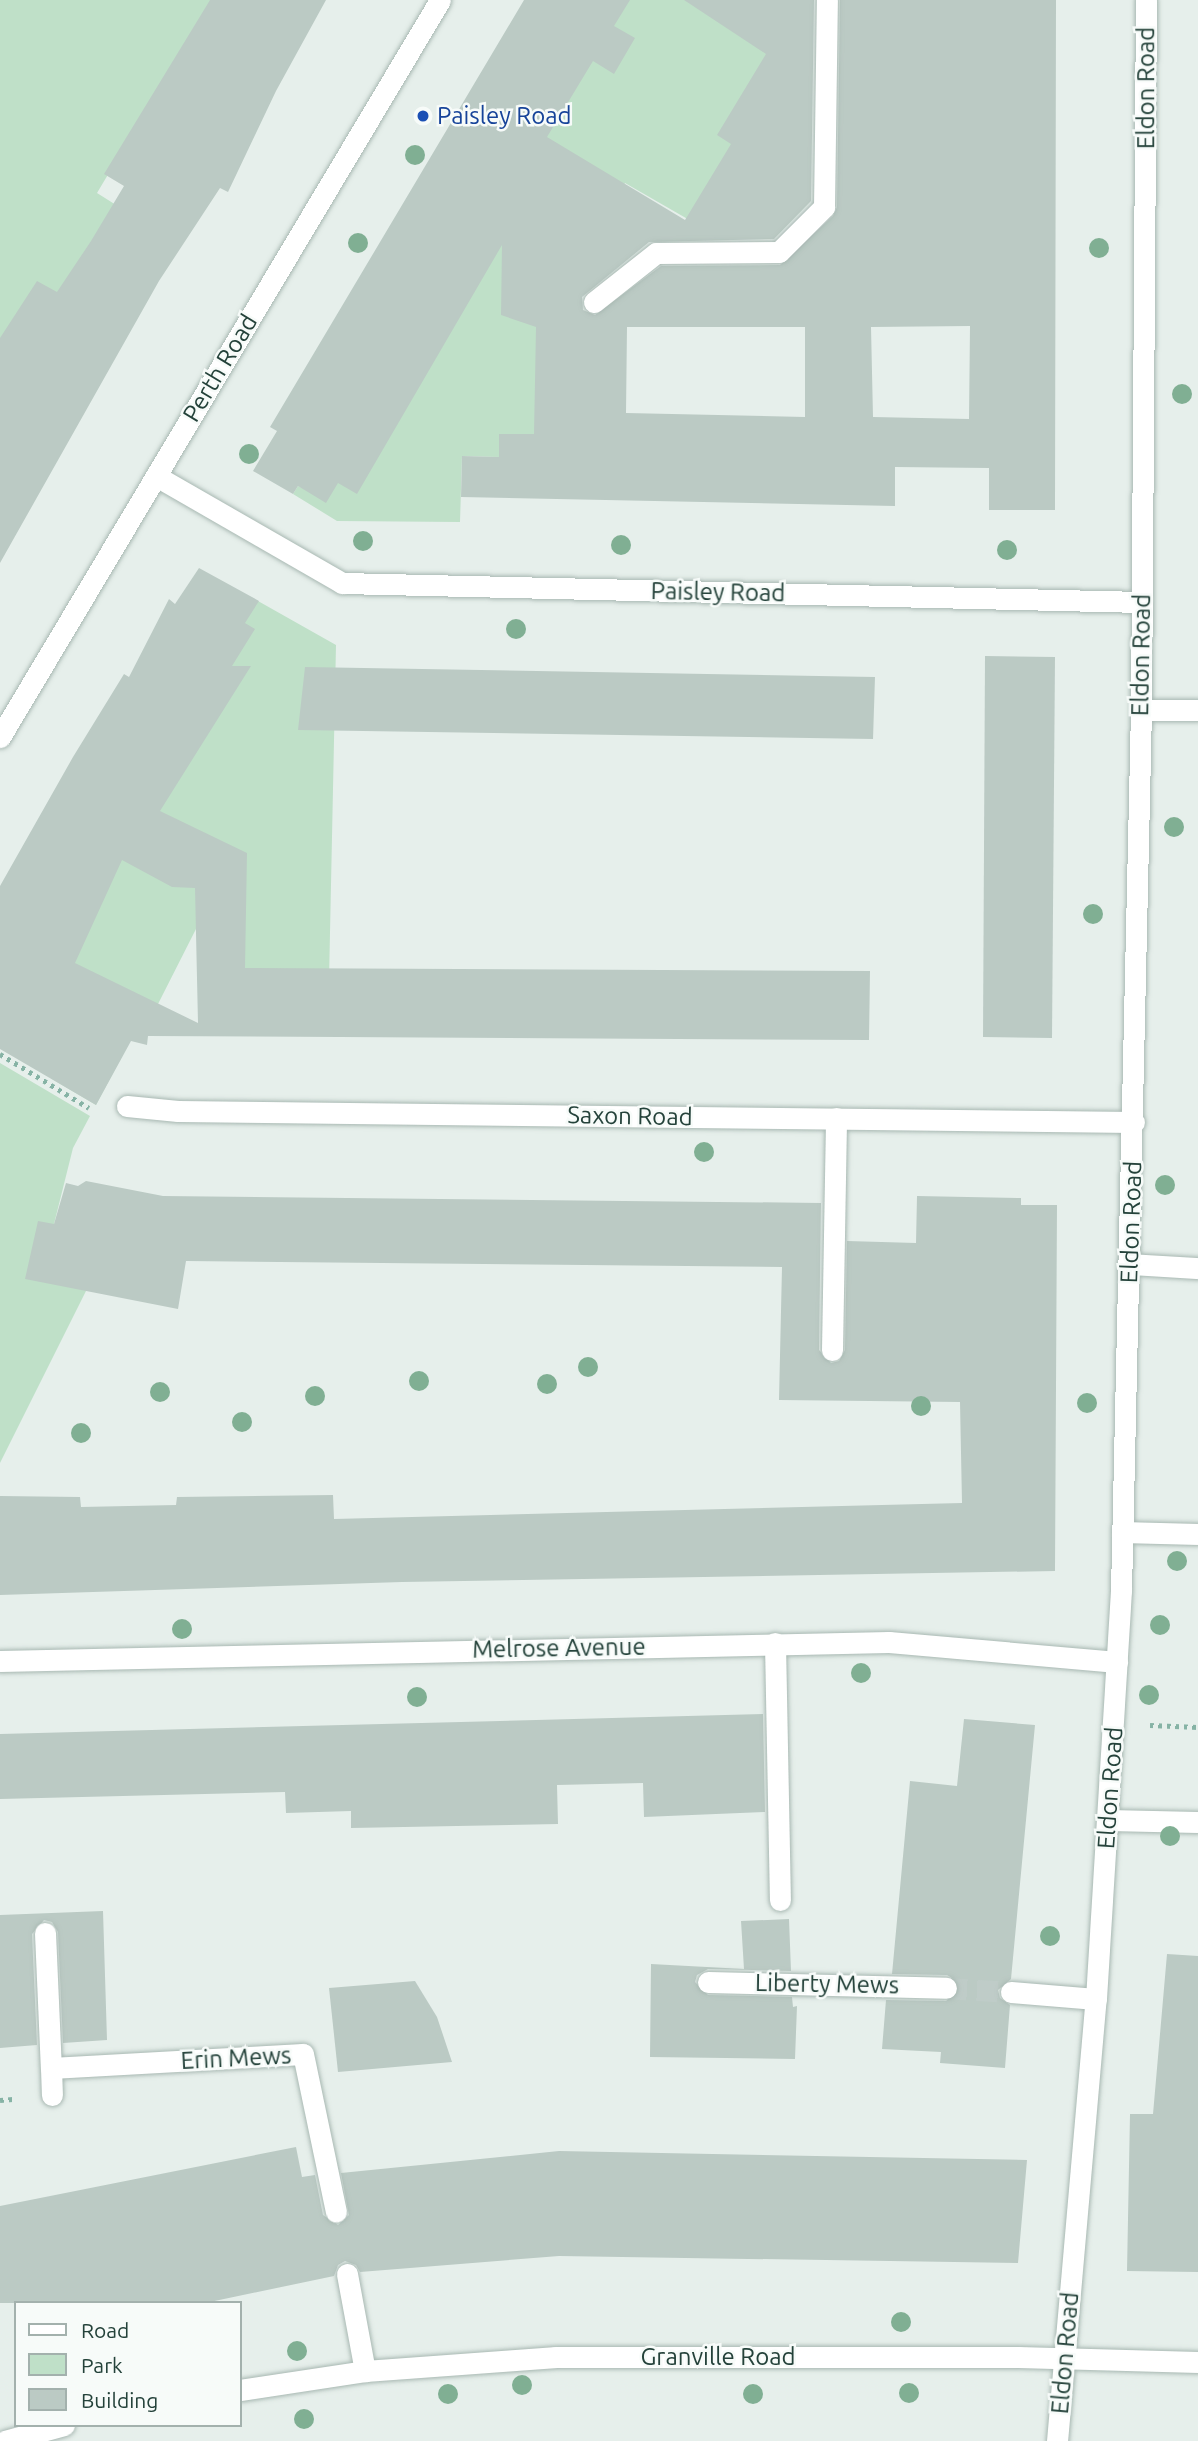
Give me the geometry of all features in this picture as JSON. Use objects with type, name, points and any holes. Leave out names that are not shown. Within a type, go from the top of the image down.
[{"type":"street","name":"Perth Road","points":[[2,728],[440,0]]},
{"type":"street","points":[[594,302],[656,253],[779,252],[824,207],[827,0]]},
{"type":"street","name":"Eldon Road","points":[[1057,2441],[1096,1999],[1114,1724],[1122,1532],[1134,1122],[1142,601],[1146,0]]},
{"type":"street","name":"Paisley Road","points":[[156,476],[342,583],[1142,601]]},
{"type":"street","points":[[1140,710],[1198,710]]},
{"type":"street","name":"Saxon Road","points":[[127,1106],[178,1111],[1134,1122]]},
{"type":"street","points":[[832,1350],[836,1118]]},
{"type":"street","points":[[1130,1265],[1198,1268]]},
{"type":"street","points":[[1122,1532],[1198,1534]]},
{"type":"street","name":"Melrose Avenue","points":[[0,1661],[889,1642],[1117,1662]]},
{"type":"street","points":[[775,1643],[779,1900]]},
{"type":"street","points":[[1108,1820],[1198,1822]]},
{"type":"street","points":[[45,1933],[52,2095]]},
{"type":"street","name":"Liberty Mews","points":[[708,1982],[946,1987]]},
{"type":"street","points":[[1011,1992],[1096,1999]]},
{"type":"street","name":"Erin Mews","points":[[51,2068],[303,2054],[336,2212]]},
{"type":"street","points":[[347,2274],[365,2371]]},
{"type":"street","name":"Granville Road","points":[[242,2390],[365,2371],[556,2357],[1065,2358],[1198,2362]]},
{"type":"street","points":[[5,2441],[57,2427]]},
{"type":"path","points":[[0,1054],[102,1115]]},
{"type":"path","points":[[1114,1724],[1198,1727]]},
{"type":"green space","points":[[0,0],[212,0],[97,193],[124,210],[0,389]]},
{"type":"green space","points":[[629,0],[728,0],[803,78],[705,229],[625,183],[603,220],[534,434],[499,434],[499,457],[462,456],[460,522],[337,521],[293,494],[298,486],[321,496]]},
{"type":"green space","points":[[251,597],[336,645],[329,981],[245,978],[196,929],[158,1004],[130,1041],[96,1105],[52,1079],[0,1015]]},
{"type":"green space","points":[[0,1063],[90,1116],[73,1148],[54,1224],[85,1279],[86,1291],[0,1463]]},
{"type":"building","points":[[210,0],[326,0],[276,91],[228,192],[220,188],[159,281],[0,563],[0,338],[37,281],[57,292],[91,241],[124,186],[104,174]]},
{"type":"building","points":[[524,0],[630,0],[614,26],[635,38],[614,74],[593,61],[547,137],[685,220],[731,144],[717,135],[766,54],[684,0],[814,0],[811,201],[774,239],[649,242],[582,297],[583,310],[595,315],[661,266],[780,265],[833,216],[837,207],[840,0],[1056,0],[1055,510],[989,510],[989,468],[895,467],[895,506],[461,497],[462,456],[499,457],[499,434],[534,434],[536,327],[501,315],[502,245],[357,494],[338,483],[326,503],[298,486],[293,494],[253,471],[277,431],[270,427]],"holes":[[[970,326],[969,419],[873,417],[871,327]],[[627,327],[805,327],[805,417],[626,413]]]},
{"type":"building","points":[[199,568],[259,601],[245,623],[255,629],[232,666],[251,666],[160,811],[247,853],[245,968],[870,971],[869,1040],[148,1036],[147,1045],[131,1041],[96,1105],[0,1049],[0,886],[73,757],[124,674],[129,677],[169,599],[175,604]],"holes":[[[122,860],[172,887],[195,888],[198,1023],[75,963]]]},
{"type":"building","points":[[985,656],[1055,657],[1052,1038],[983,1037]]},
{"type":"building","points":[[305,667],[875,677],[873,739],[298,730]]},
{"type":"building","points":[[86,1181],[163,1196],[821,1203],[819,1350],[831,1363],[839,1361],[845,1350],[847,1241],[916,1243],[917,1196],[1021,1198],[1021,1205],[1057,1205],[1055,1571],[402,1582],[0,1595],[0,1496],[80,1497],[81,1507],[176,1505],[177,1497],[333,1495],[334,1519],[962,1503],[960,1402],[779,1400],[782,1267],[186,1261],[178,1309],[25,1279],[38,1221],[54,1224],[66,1183],[78,1186]]},
{"type":"building","points":[[763,1714],[765,1812],[644,1817],[643,1783],[557,1785],[558,1824],[351,1828],[351,1811],[286,1813],[285,1792],[0,1799],[0,1734]]},
{"type":"building","points":[[964,1719],[1035,1725],[1011,1979],[998,1990],[1000,1998],[1010,2005],[1005,2068],[940,2063],[941,2052],[882,2049],[886,2000],[946,2001],[959,1989],[957,1981],[947,1975],[892,1974],[910,1781],[957,1786]]},
{"type":"building","points":[[103,1911],[107,2040],[63,2043],[58,1932],[52,1922],[44,1920],[32,1934],[37,2045],[0,2048],[0,1915]]},
{"type":"building","points":[[789,1919],[791,1971],[708,1969],[697,1975],[695,1982],[708,1995],[792,1997],[793,2007],[797,2006],[795,2059],[650,2057],[651,1964],[744,1969],[741,1921]]},
{"type":"building","points":[[1167,1954],[1198,1956],[1198,2272],[1127,2271],[1130,2114],[1153,2114]]},
{"type":"building","points":[[415,1981],[437,2017],[452,2062],[338,2072],[329,1988]]},
{"type":"building","points":[[296,2147],[302,2177],[315,2175],[323,2215],[338,2225],[349,2215],[341,2173],[559,2151],[1027,2160],[1018,2263],[559,2256],[360,2272],[356,2265],[345,2261],[338,2265],[334,2276],[215,2301],[0,2303],[0,2206]]},
{"type":"tunnel","points":[[946,1988],[1011,1992]]},
{"type":"place","name":"Paisley Road","points":[[423,116]]}]
